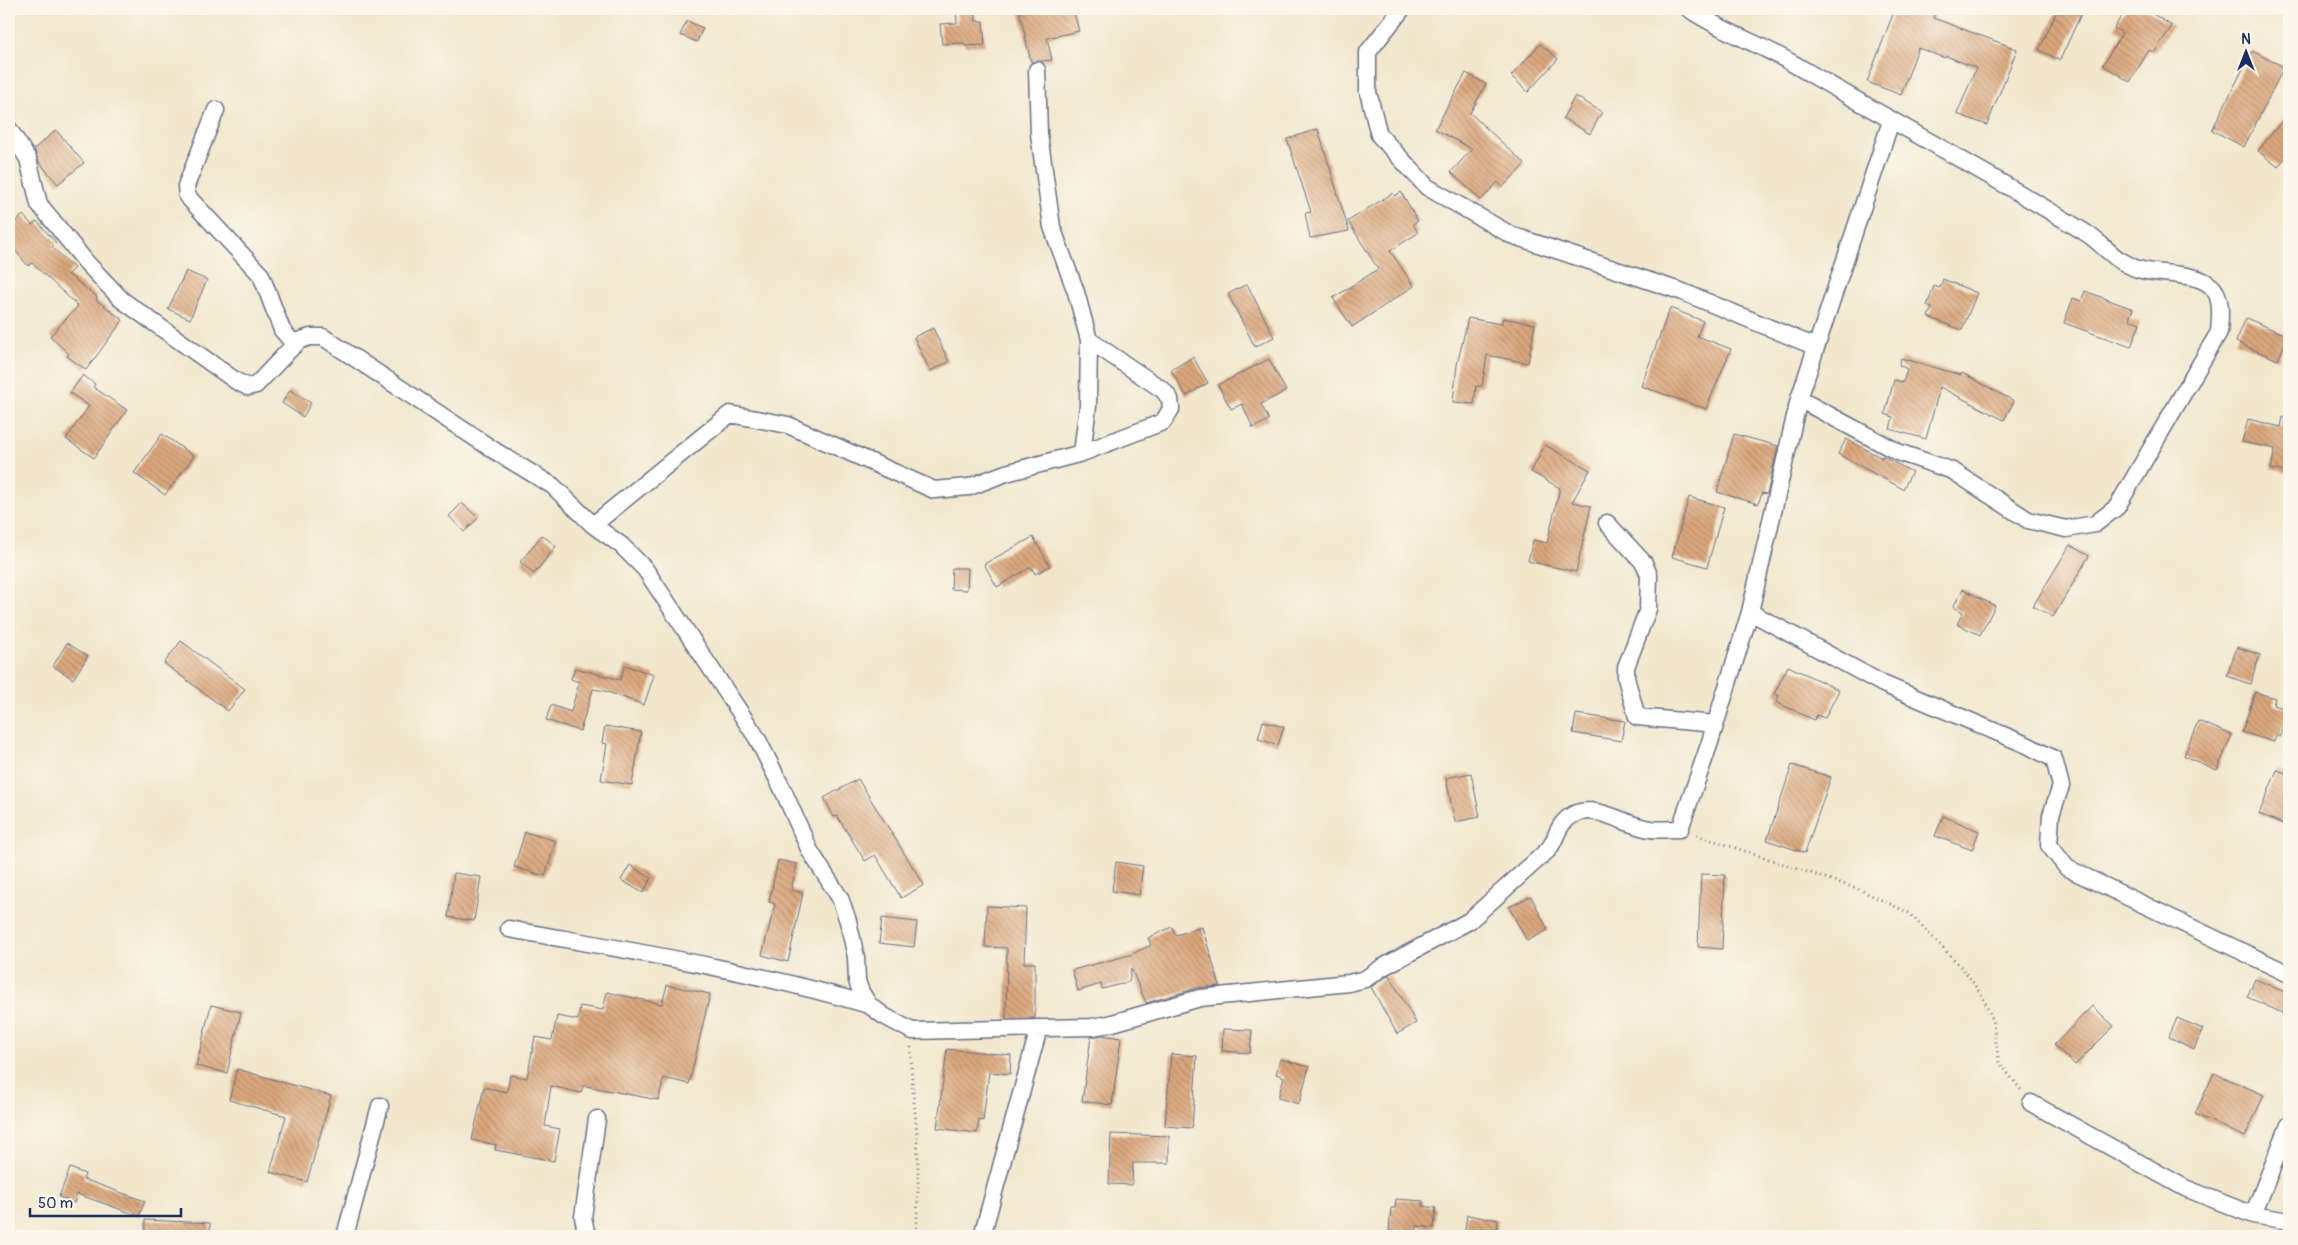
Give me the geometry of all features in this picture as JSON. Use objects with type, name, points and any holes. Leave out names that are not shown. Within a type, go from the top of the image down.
[{"type":"street","points":[[1402,9],[1368,52],[1368,92],[1379,135],[1427,187],[1511,235],[1683,292],[1816,347]]},
{"type":"street","points":[[1689,9],[1711,24],[1767,48],[1891,121],[1949,152],[2088,234],[2118,258],[2140,270],[2199,279],[2212,286],[2218,296],[2220,312],[2219,332],[2117,507],[2096,524],[2066,529],[2028,520],[1953,470],[1898,452],[1799,399]]},
{"type":"street","points":[[1037,70],[1039,134],[1052,227],[1076,292],[1089,340],[1088,406],[1082,453]]},
{"type":"street","points":[[216,110],[186,186],[187,196],[261,275],[282,330],[295,345]]},
{"type":"street","points":[[509,929],[726,969],[814,989],[869,1005],[884,1016],[912,1031],[1039,1028],[1109,1024],[1200,998],[1349,983],[1365,979],[1383,967],[1469,921],[1548,850],[1554,842],[1562,823],[1577,812],[1594,811],[1646,829],[1680,829],[1750,612],[1799,399],[1891,121]]},
{"type":"street","points":[[9,129],[28,159],[39,204],[86,262],[122,300],[236,381],[248,387],[256,385],[298,341],[310,337],[323,337],[495,451],[553,486],[593,525],[621,545],[645,569],[757,738],[783,790],[810,852],[840,898],[848,921],[856,957],[857,980],[861,992],[869,1005]]},
{"type":"street","points":[[593,525],[730,414],[788,425],[934,490],[969,487],[1006,472],[1082,453],[1163,422],[1171,410],[1170,399],[1163,390],[1089,340]]},
{"type":"street","points":[[1607,523],[1644,563],[1649,576],[1648,609],[1626,667],[1626,678],[1637,717],[1715,724]]},
{"type":"street","points":[[1750,612],[1882,684],[2027,745],[2054,759],[2061,786],[2050,815],[2049,845],[2067,868],[2289,974]]},
{"type":"street","points":[[982,1236],[1039,1028]]},
{"type":"street","points":[[2031,1103],[2185,1188],[2253,1215],[2289,1221]]},
{"type":"street","points":[[345,1236],[380,1106]]},
{"type":"street","points":[[587,1236],[583,1217],[597,1119]]},
{"type":"street","points":[[2253,1215],[2289,1125]]},
{"type":"path","points":[[1680,829],[1858,889],[1909,913],[1966,972],[1992,1018],[1999,1062],[2031,1103]]},
{"type":"path","points":[[912,1031],[910,1076],[918,1147],[919,1200],[916,1236]]},
{"type":"building","points":[[956,9],[975,9],[976,21],[983,21],[985,45],[965,46],[964,43],[942,44],[940,24],[957,23]]},
{"type":"building","points":[[1019,9],[1073,9],[1079,31],[1047,38],[1052,60],[1031,62]]},
{"type":"building","points":[[1895,9],[1937,9],[1933,18],[2017,49],[1987,125],[1957,114],[1976,68],[1946,56],[1945,58],[1918,48],[1901,95],[1867,82]]},
{"type":"building","points":[[2058,9],[2069,9],[2081,14],[2060,60],[2039,50]]},
{"type":"building","points":[[2126,9],[2145,9],[2172,26],[2154,53],[2149,50],[2130,82],[2103,65],[2122,33],[2114,28]]},
{"type":"building","points":[[687,21],[703,28],[697,42],[680,35]]},
{"type":"building","points":[[1540,44],[1558,59],[1528,92],[1511,76]]},
{"type":"building","points":[[2252,51],[2284,67],[2244,147],[2212,130]]},
{"type":"building","points":[[1466,73],[1486,84],[1470,113],[1525,164],[1503,187],[1498,182],[1481,200],[1451,172],[1472,149],[1435,129]]},
{"type":"building","points":[[1575,96],[1602,112],[1590,134],[1563,118]]},
{"type":"building","points":[[2289,112],[2289,153],[2278,167],[2258,151]]},
{"type":"building","points":[[1318,129],[1349,231],[1310,238],[1305,213],[1311,212],[1287,139]]},
{"type":"building","points":[[56,130],[84,163],[58,184],[39,162],[34,149]]},
{"type":"building","points":[[1401,192],[1418,221],[1413,224],[1418,233],[1390,251],[1414,286],[1352,327],[1333,298],[1378,269],[1348,221],[1393,193],[1395,196]]},
{"type":"building","points":[[23,215],[32,225],[37,221],[56,243],[52,247],[74,268],[68,274],[97,297],[96,300],[123,320],[86,370],[67,356],[69,354],[50,336],[78,306],[32,263],[28,266],[9,243],[9,227]]},
{"type":"building","points":[[186,271],[207,280],[190,319],[168,309]]},
{"type":"building","points":[[1943,279],[1977,293],[1962,330],[1928,317],[1932,308],[1927,306],[1934,286],[1940,288]]},
{"type":"building","points":[[1247,284],[1274,337],[1255,347],[1228,294]]},
{"type":"building","points":[[2085,291],[2133,309],[2129,319],[2140,323],[2131,347],[2064,323],[2073,298],[2081,301]]},
{"type":"building","points":[[1670,308],[1703,321],[1697,336],[1731,349],[1706,409],[1641,386]]},
{"type":"building","points":[[1468,318],[1501,324],[1503,318],[1535,324],[1528,363],[1487,355],[1482,386],[1476,386],[1474,404],[1453,402],[1457,365]]},
{"type":"building","points":[[2246,318],[2288,336],[2278,360],[2236,342]]},
{"type":"building","points":[[933,328],[949,362],[930,371],[914,337]]},
{"type":"building","points":[[1193,357],[1208,383],[1186,396],[1171,370]]},
{"type":"building","points":[[1901,358],[1961,375],[1962,373],[2014,401],[2004,420],[1940,387],[1926,439],[1890,429],[1893,417],[1885,414],[1894,380],[1903,382],[1907,369],[1899,365]]},
{"type":"building","points":[[1269,359],[1286,391],[1261,404],[1269,420],[1253,428],[1242,404],[1231,409],[1218,385]]},
{"type":"building","points":[[83,375],[95,384],[93,387],[127,410],[94,458],[66,439],[89,406],[70,393]]},
{"type":"building","points":[[290,390],[311,403],[303,417],[282,403]]},
{"type":"building","points":[[2283,417],[2289,418],[2289,473],[2271,469],[2275,449],[2242,442],[2248,419],[2281,427]]},
{"type":"building","points":[[162,434],[194,456],[165,495],[134,473]]},
{"type":"building","points":[[1734,434],[1778,446],[1767,494],[1762,493],[1758,504],[1717,492]]},
{"type":"building","points":[[1846,439],[1912,472],[1903,489],[1838,454]]},
{"type":"building","points":[[1545,445],[1590,470],[1572,502],[1591,506],[1576,572],[1528,561],[1533,540],[1547,543],[1560,488],[1531,472]]},
{"type":"building","points":[[1689,497],[1724,507],[1707,567],[1672,557]]},
{"type":"building","points":[[462,503],[478,518],[464,532],[449,516]]},
{"type":"building","points":[[542,535],[556,546],[534,574],[520,562]]},
{"type":"building","points":[[1033,537],[1050,566],[1035,574],[1031,567],[997,587],[984,564]]},
{"type":"building","points":[[2070,545],[2089,556],[2053,617],[2033,606]]},
{"type":"building","points":[[952,568],[968,568],[967,590],[951,589]]},
{"type":"building","points":[[1963,589],[1995,606],[1980,635],[1957,624],[1963,612],[1953,607]]},
{"type":"building","points":[[181,641],[245,689],[228,711],[164,663]]},
{"type":"building","points":[[67,643],[88,656],[73,679],[53,666]]},
{"type":"building","points":[[2237,647],[2260,655],[2250,684],[2227,676]]},
{"type":"building","points":[[625,665],[654,675],[644,705],[605,691],[593,689],[580,731],[546,720],[551,705],[571,712],[579,682],[571,679],[575,668],[620,680]]},
{"type":"building","points":[[1788,666],[1839,690],[1825,718],[1817,715],[1814,720],[1776,702],[1779,696],[1774,694]]},
{"type":"building","points":[[2255,692],[2275,698],[2273,705],[2288,709],[2280,737],[2276,735],[2274,742],[2242,732]]},
{"type":"building","points":[[1576,714],[1625,721],[1621,741],[1573,733]]},
{"type":"building","points":[[1263,721],[1284,727],[1278,745],[1258,739]]},
{"type":"building","points":[[2198,721],[2232,735],[2217,770],[2184,756]]},
{"type":"building","points":[[605,726],[641,732],[632,785],[601,780],[607,744],[602,743]]},
{"type":"building","points":[[1792,765],[1831,777],[1805,853],[1767,840]]},
{"type":"building","points":[[2277,770],[2289,774],[2289,826],[2259,814]]},
{"type":"building","points":[[1471,773],[1480,817],[1455,822],[1446,778]]},
{"type":"building","points":[[858,779],[924,885],[901,898],[875,855],[865,861],[837,816],[834,817],[824,798]]},
{"type":"building","points":[[1943,816],[1979,831],[1972,850],[1935,836]]},
{"type":"building","points":[[525,832],[556,841],[545,876],[514,867]]},
{"type":"building","points":[[778,860],[797,864],[791,890],[803,893],[788,962],[762,955],[775,904],[769,902]]},
{"type":"building","points":[[1116,862],[1143,866],[1139,895],[1112,891]]},
{"type":"building","points":[[630,865],[651,878],[643,893],[621,880]]},
{"type":"building","points":[[454,873],[481,877],[474,921],[448,917]]},
{"type":"building","points":[[1701,874],[1725,875],[1722,949],[1698,947]]},
{"type":"building","points":[[1531,896],[1548,930],[1527,941],[1509,907]]},
{"type":"building","points":[[987,906],[1026,908],[1024,963],[1035,963],[1035,1018],[1006,1019],[1007,948],[985,947]]},
{"type":"building","points":[[882,918],[917,922],[914,947],[879,943]]},
{"type":"building","points":[[1172,927],[1176,935],[1202,927],[1220,986],[1197,988],[1146,1003],[1131,968],[1129,982],[1102,989],[1101,984],[1078,991],[1072,970],[1130,955],[1151,945],[1148,938]]},
{"type":"building","points":[[1389,975],[1416,1023],[1397,1034],[1371,987]]},
{"type":"building","points":[[2255,979],[2289,994],[2289,1016],[2247,997]]},
{"type":"building","points":[[667,985],[710,994],[689,1084],[664,1078],[658,1100],[586,1086],[583,1086],[581,1093],[551,1086],[545,1126],[560,1129],[554,1161],[495,1150],[496,1145],[472,1140],[484,1087],[507,1092],[510,1075],[527,1078],[535,1037],[552,1040],[557,1016],[578,1020],[580,1006],[603,1010],[607,992],[662,1004]]},
{"type":"building","points":[[211,1005],[241,1012],[227,1073],[196,1066]]},
{"type":"building","points":[[2092,1006],[2114,1026],[2075,1065],[2054,1045]]},
{"type":"building","points":[[2177,1018],[2203,1029],[2194,1049],[2169,1037]]},
{"type":"building","points":[[1223,1029],[1252,1030],[1250,1053],[1222,1051]]},
{"type":"building","points":[[1102,1035],[1121,1038],[1112,1105],[1082,1101],[1091,1037]]},
{"type":"building","points":[[947,1049],[1011,1055],[1010,1074],[989,1072],[983,1121],[979,1120],[977,1133],[937,1128]]},
{"type":"building","points":[[1171,1054],[1197,1056],[1192,1128],[1165,1126]]},
{"type":"building","points":[[1280,1059],[1309,1067],[1299,1104],[1278,1098],[1284,1077],[1276,1074]]},
{"type":"building","points":[[237,1069],[331,1096],[307,1182],[270,1172],[286,1116],[229,1100]]},
{"type":"building","points":[[2214,1073],[2264,1095],[2245,1137],[2195,1114]]},
{"type":"building","points":[[1111,1134],[1169,1136],[1169,1163],[1133,1163],[1132,1185],[1109,1184]]},
{"type":"building","points":[[70,1168],[85,1174],[83,1179],[145,1201],[139,1216],[77,1194],[74,1203],[59,1197]]},
{"type":"building","points":[[1396,1199],[1423,1201],[1423,1206],[1436,1208],[1434,1228],[1417,1226],[1416,1236],[1401,1236],[1401,1232],[1389,1231],[1391,1208],[1395,1208]]},
{"type":"building","points":[[1467,1215],[1498,1220],[1496,1236],[1464,1236]]},
{"type":"building","points":[[145,1220],[210,1223],[210,1236],[145,1236]]}]
